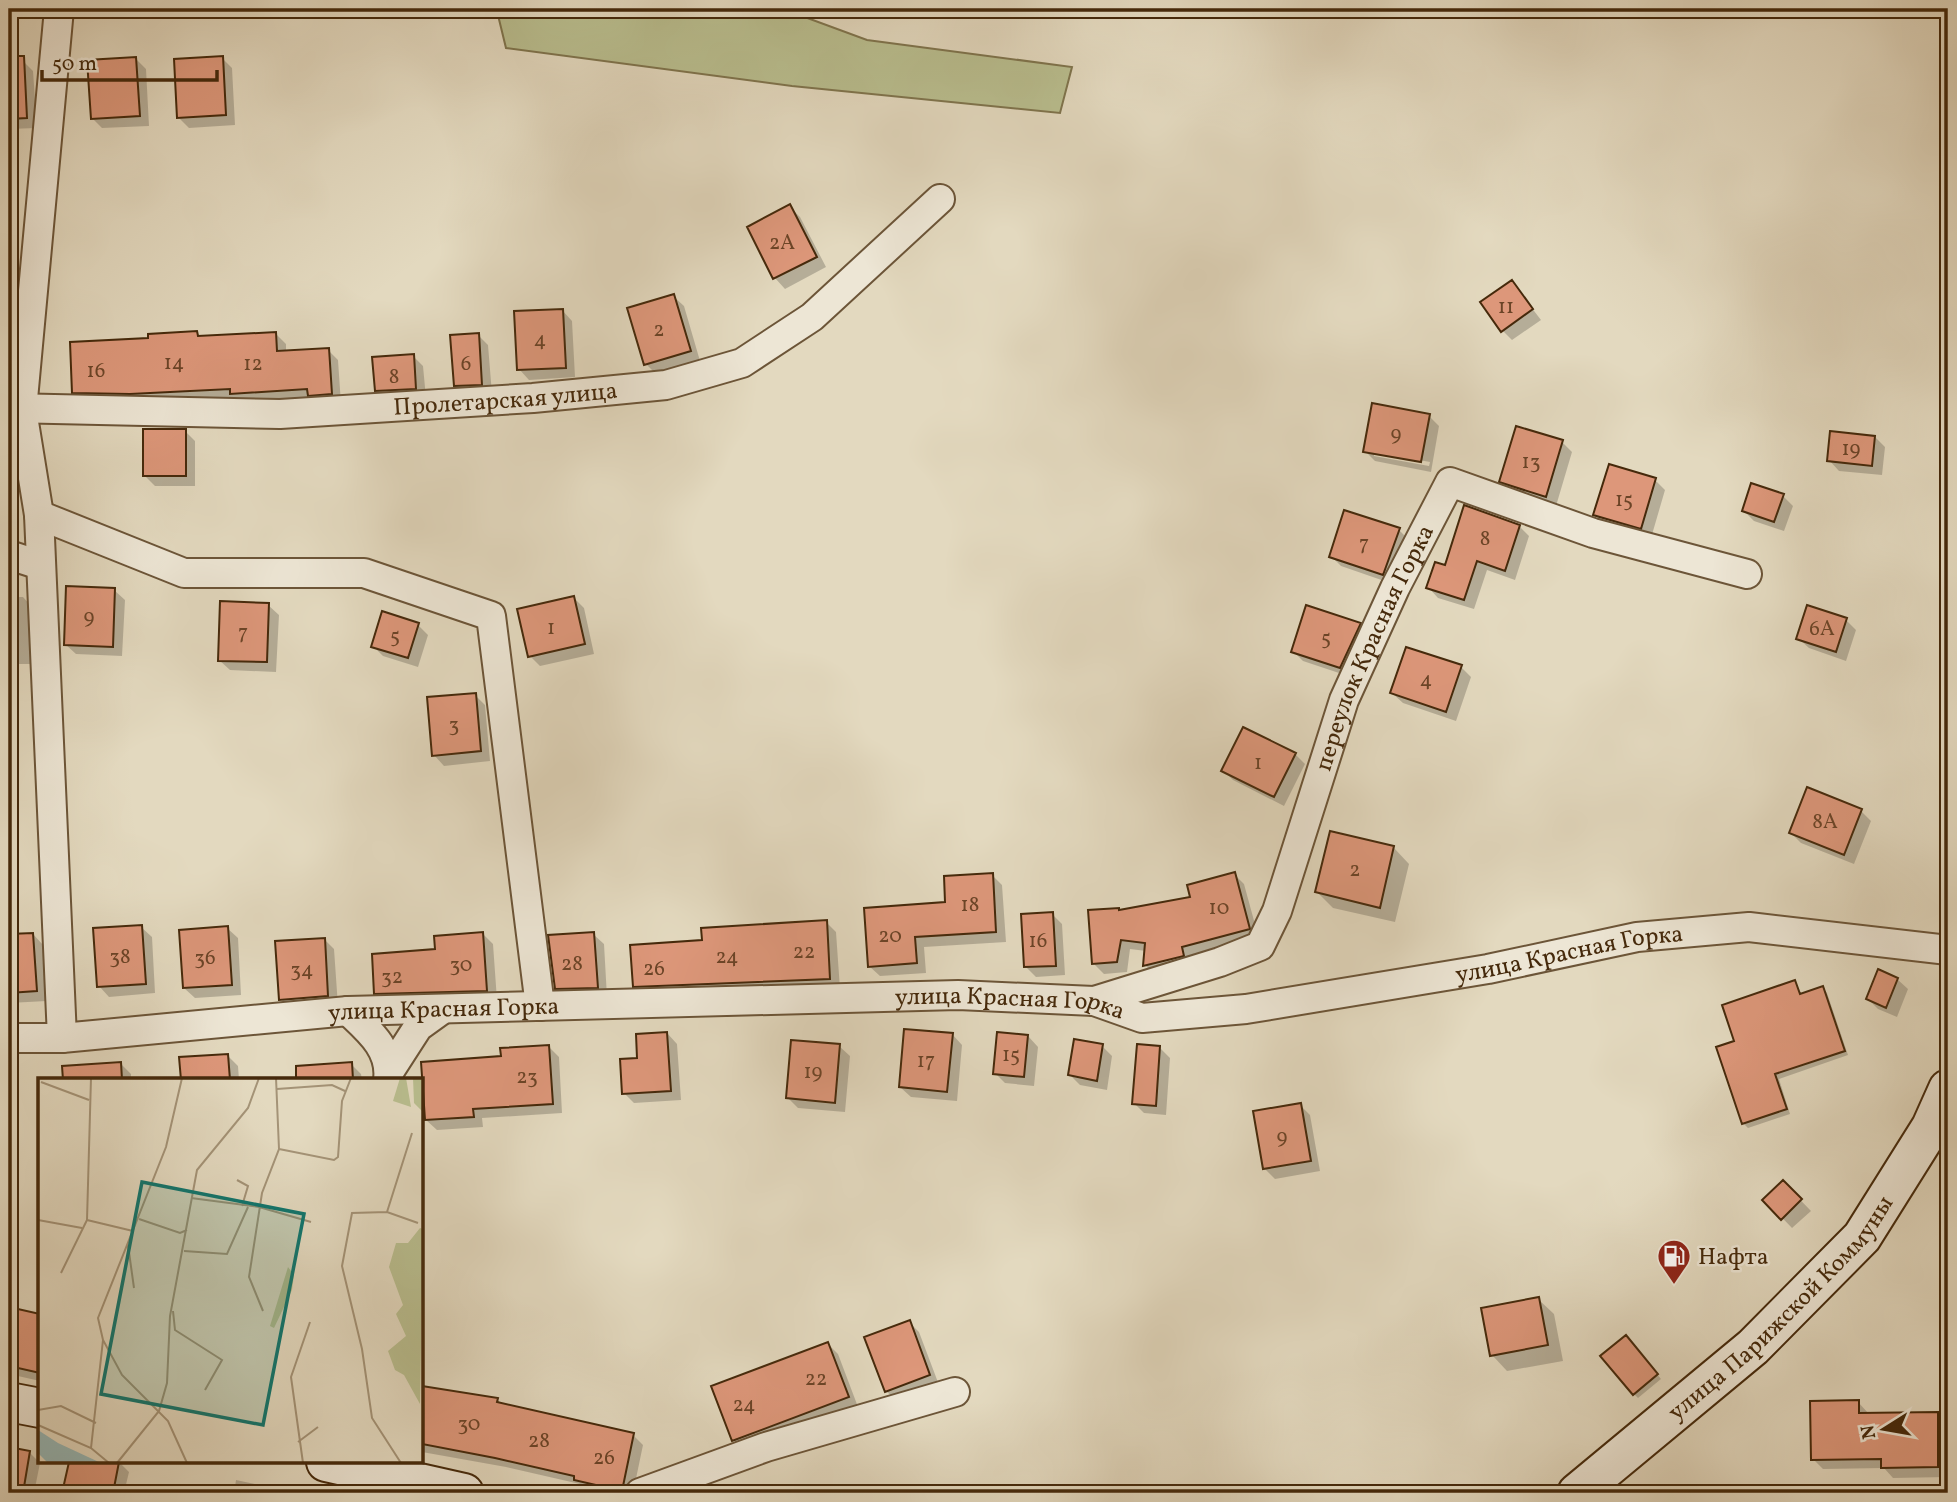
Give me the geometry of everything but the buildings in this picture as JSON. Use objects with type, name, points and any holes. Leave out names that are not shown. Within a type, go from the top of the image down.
[{"type":"main road","name":"улица Парижской Коммуны","points":[[1577,1493],[1753,1347],[1861,1237],[1931,1127],[1948,1089]]},
{"type":"main road","points":[[9,1402],[38,1408]]},
{"type":"main road","points":[[341,1464],[455,1492]]},
{"type":"street","points":[[9,1038],[62,1038],[39,515],[15,409],[59,9]]},
{"type":"street","name":"Пролетарская улица","points":[[15,409],[280,414],[533,398],[666,385],[742,363],[812,317],[940,199]]},
{"type":"street","name":"переулок Красная Горка","points":[[1094,1001],[1220,962],[1259,946],[1277,911],[1344,700],[1395,588],[1450,482],[1593,533],[1747,574]]},
{"type":"street","points":[[39,515],[184,573],[364,573],[491,616],[540,1006]]},
{"type":"street","points":[[9,555],[40,565]]},
{"type":"street","name":"улица Красная Горка","points":[[62,1038],[348,1011],[958,995],[1094,1001],[1142,1018],[1246,1009],[1488,969],[1637,936],[1749,927],[1948,950]]},
{"type":"street","points":[[388,1076],[418,1027],[443,1009]]},
{"type":"street","points":[[348,1011],[378,1040],[388,1076]]},
{"type":"street","points":[[640,1493],[766,1447],[955,1392]]},
{"type":"green space","points":[[783,9],[867,40],[1072,67],[1060,113],[792,86],[506,48],[497,11]]},
{"type":"place","name":"Нафта","points":[[1674,1286]]}]
